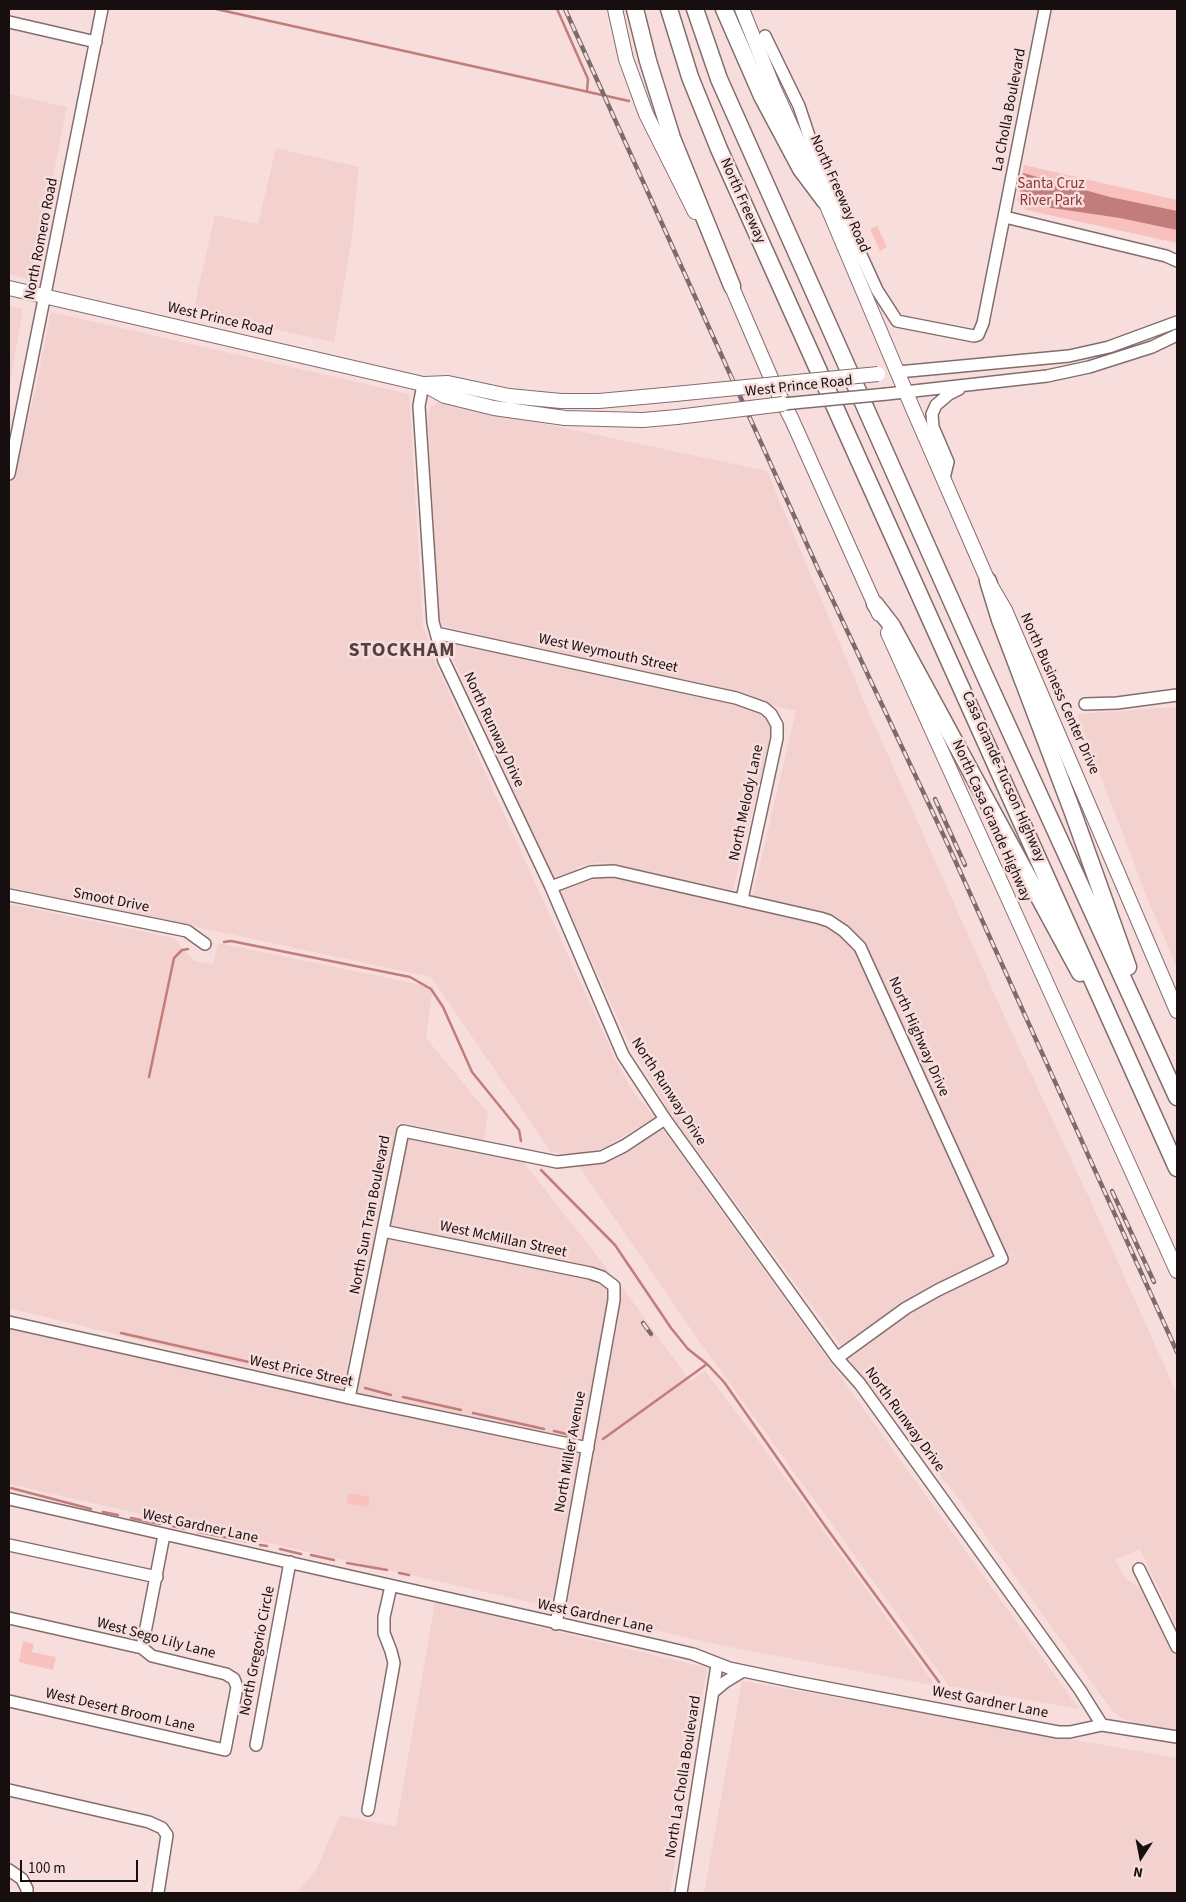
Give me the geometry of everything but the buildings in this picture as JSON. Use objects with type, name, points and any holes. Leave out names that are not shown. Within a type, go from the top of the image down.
[{"type":"highway","points":[[635,9],[648,61],[672,138],[732,286]]},
{"type":"highway","name":"North Freeway","points":[[669,9],[690,77],[719,149],[827,388]]},
{"type":"highway","name":"North Freeway","points":[[695,9],[719,79],[856,385]]},
{"type":"highway","points":[[724,9],[762,96],[804,173],[825,201]]},
{"type":"highway","name":"Casa Grande-Tucson Highway","points":[[856,385],[984,674],[1177,1097]]},
{"type":"highway","name":"Casa Grande-Tucson Highway","points":[[827,388],[1177,1168]]},
{"type":"highway","points":[[988,581],[1000,620],[1122,947],[1131,980],[1158,1054]]},
{"type":"highway","points":[[875,604],[892,626],[1135,1075]]},
{"type":"main road","points":[[615,9],[626,59],[646,114],[732,286],[774,385]]},
{"type":"main road","name":"North Freeway Road","points":[[742,9],[774,89],[825,201],[906,392]]},
{"type":"main road","name":"West Prince Road","points":[[9,288],[423,384],[448,383],[509,396],[561,401],[599,401],[898,372]]},
{"type":"main road","name":"West Prince Road","points":[[423,384],[445,396],[494,408],[565,418],[643,420],[783,404]]},
{"type":"main road","name":"North Casa Grande Highway","points":[[774,385],[792,420],[1177,1271]]},
{"type":"main road","name":"North Business Center Drive","points":[[906,392],[988,581],[1009,620],[1177,1011]]},
{"type":"street","name":"North Romero Road","points":[[9,474],[102,9]]},
{"type":"street","name":"La Cholla Boulevard","points":[[765,36],[799,106],[825,176],[877,290],[897,321],[968,336],[978,335],[983,323],[1045,9]]},
{"type":"street","points":[[9,22],[96,42]]},
{"type":"street","points":[[1005,217],[1166,256],[1177,261]]},
{"type":"street","name":"West Prince Road","points":[[898,372],[1069,356],[1110,347],[1177,322]]},
{"type":"street","name":"West Prince Road","points":[[783,404],[1047,376],[1089,367],[1152,347],[1177,335]]},
{"type":"street","name":"North Runway Drive","points":[[423,384],[419,406],[433,622],[444,661],[552,887],[623,1055],[664,1119],[838,1358],[860,1384],[1074,1682],[1102,1725]]},
{"type":"street","points":[[944,478],[948,462],[933,427],[932,414],[936,405],[949,394],[968,385]]},
{"type":"street","name":"West Weymouth Street","points":[[436,633],[736,698],[754,703],[771,714]]},
{"type":"street","points":[[1085,704],[1117,703],[1177,695]]},
{"type":"street","name":"North Melody Lane","points":[[742,899],[777,738],[777,724],[771,714]]},
{"type":"street","name":"North Highway Drive","points":[[552,887],[591,872],[614,871],[742,899],[829,921],[844,931],[860,947],[1002,1259],[906,1308],[838,1358]]},
{"type":"street","name":"Smoot Drive","points":[[9,895],[187,931],[204,944]]},
{"type":"street","name":"North Sun Tran Boulevard","points":[[349,1398],[402,1131],[557,1162],[602,1156],[624,1146],[664,1119]]},
{"type":"street","name":"West McMillan Street","points":[[383,1230],[590,1273],[602,1277],[614,1286]]},
{"type":"street","name":"North Miller Avenue","points":[[556,1624],[614,1300],[614,1286]]},
{"type":"street","name":"West Price Street","points":[[9,1322],[349,1398],[588,1448]]},
{"type":"street","name":"West Gardner Lane","points":[[9,1499],[692,1654],[717,1665],[743,1671],[1058,1732],[1070,1732],[1102,1725],[1177,1737]]},
{"type":"street","points":[[142,1648],[164,1535]]},
{"type":"street","points":[[9,1544],[157,1576]]},
{"type":"street","name":"North Gregorio Circle","points":[[256,1745],[290,1562]]},
{"type":"street","points":[[1139,1569],[1177,1647]]},
{"type":"street","points":[[368,1810],[394,1664],[392,1651],[384,1634],[384,1617],[391,1586]]},
{"type":"street","name":"West Sego Lily Lane","points":[[9,1618],[142,1648],[152,1656],[226,1674],[234,1681],[236,1692],[225,1750]]},
{"type":"street","name":"North La Cholla Boulevard","points":[[680,1893],[717,1665]]},
{"type":"street","points":[[713,1692],[743,1671]]},
{"type":"street","name":"West Desert Broom Lane","points":[[9,1701],[225,1750]]},
{"type":"street","points":[[9,1790],[157,1824],[167,1831],[158,1893]]},
{"type":"street","points":[[9,1870],[22,1879],[27,1893]]},
{"type":"shaded area","points":[[9,94],[67,107],[32,280],[9,274]]},
{"type":"shaded area","points":[[276,148],[359,167],[351,244],[334,342],[193,312],[215,215],[258,224]]},
{"type":"shaded area","points":[[1023,173],[1110,197],[1177,211],[1177,230],[1120,218],[1018,203]]},
{"type":"shaded area","points":[[9,306],[23,309],[9,389]]},
{"type":"shaded area","points":[[51,312],[409,394],[423,626],[435,662],[616,1061],[633,1092],[655,1117],[606,1147],[578,1154],[551,1152],[431,977],[9,887],[9,491],[35,392]]},
{"type":"shaded area","points":[[441,402],[767,471],[870,715],[1007,1022],[1097,1215],[1177,1394],[1177,1628],[1140,1549],[1115,1560],[1126,1579],[1147,1592],[1177,1658],[1177,1731],[1138,1724],[1121,1718],[1111,1709],[962,1503],[847,1357],[927,1302],[1000,1268],[1014,1252],[920,1295],[842,1347],[667,1109],[626,1036],[445,641],[746,704],[766,718],[772,730],[733,890],[601,862],[576,867],[582,883],[595,879],[618,878],[750,906],[796,711],[439,625],[428,416],[430,408],[436,403]]},
{"type":"shaded area","points":[[1177,707],[1177,967],[1148,900],[1077,714]]},
{"type":"shaded area","points":[[9,904],[174,938],[194,961],[213,964],[218,943],[433,987],[426,1038],[488,1113],[484,1140],[398,1122],[342,1390],[9,1308]]},
{"type":"shaded area","points":[[662,1128],[1079,1709],[949,1686],[697,1338],[578,1165],[612,1159]]},
{"type":"shaded area","points":[[407,1137],[521,1159],[630,1298],[690,1381],[705,1371],[760,1443],[933,1682],[932,1685],[724,1646],[9,1484],[9,1326],[354,1405]]},
{"type":"shaded area","points":[[435,1602],[707,1668],[670,1893],[297,1893],[316,1870],[340,1815],[396,1827]]},
{"type":"shaded area","points":[[742,1681],[1177,1758],[1177,1893],[704,1893]]},
{"type":"green space","name":"Santa Cruz River Park","points":[[1024,165],[1177,200],[1177,243],[1026,210],[1017,200]]},
{"type":"green space","points":[[877,226],[887,247],[880,251],[870,229]]},
{"type":"green space","points":[[348,1493],[370,1497],[368,1507],[347,1503]]},
{"type":"green space","points":[[23,1641],[34,1644],[32,1652],[56,1657],[53,1670],[19,1662]]},
{"type":"waterway","points":[[216,9],[629,101]]},
{"type":"waterway","points":[[557,9],[588,79],[587,91]]},
{"type":"waterway","points":[[224,942],[231,941],[410,977],[431,989],[443,1007],[472,1072],[519,1130],[521,1141]]},
{"type":"waterway","points":[[149,1077],[174,958],[182,950],[188,949]]},
{"type":"waterway","points":[[541,1170],[615,1245],[671,1328],[688,1349],[707,1364],[724,1382],[825,1526],[939,1682]]},
{"type":"waterway","points":[[121,1333],[337,1382]]},
{"type":"waterway","points":[[603,1439],[707,1364]]},
{"type":"waterway","points":[[365,1388],[391,1395]]},
{"type":"waterway","points":[[403,1397],[461,1410]]},
{"type":"waterway","points":[[473,1413],[544,1429]]},
{"type":"waterway","points":[[554,1431],[575,1436]]},
{"type":"waterway","points":[[11,1488],[91,1509]]},
{"type":"waterway","points":[[103,1512],[118,1515]]},
{"type":"waterway","points":[[131,1518],[160,1524]]},
{"type":"waterway","points":[[172,1526],[186,1529]]},
{"type":"waterway","points":[[198,1532],[249,1542]]},
{"type":"waterway","points":[[260,1545],[267,1546]]},
{"type":"waterway","points":[[280,1549],[301,1554]]},
{"type":"waterway","points":[[311,1555],[334,1560]]},
{"type":"waterway","points":[[347,1563],[387,1570]]},
{"type":"waterway","points":[[399,1573],[409,1575]]},
{"type":"railway","points":[[565,9],[819,571],[949,847],[1177,1352]]},
{"type":"railway","points":[[935,799],[965,865]]},
{"type":"railway","points":[[1112,1191],[1154,1282]]},
{"type":"railway","points":[[643,1323],[651,1334]]},
{"type":"district","name":"STOCKHAM","points":[[402,652]]}]
